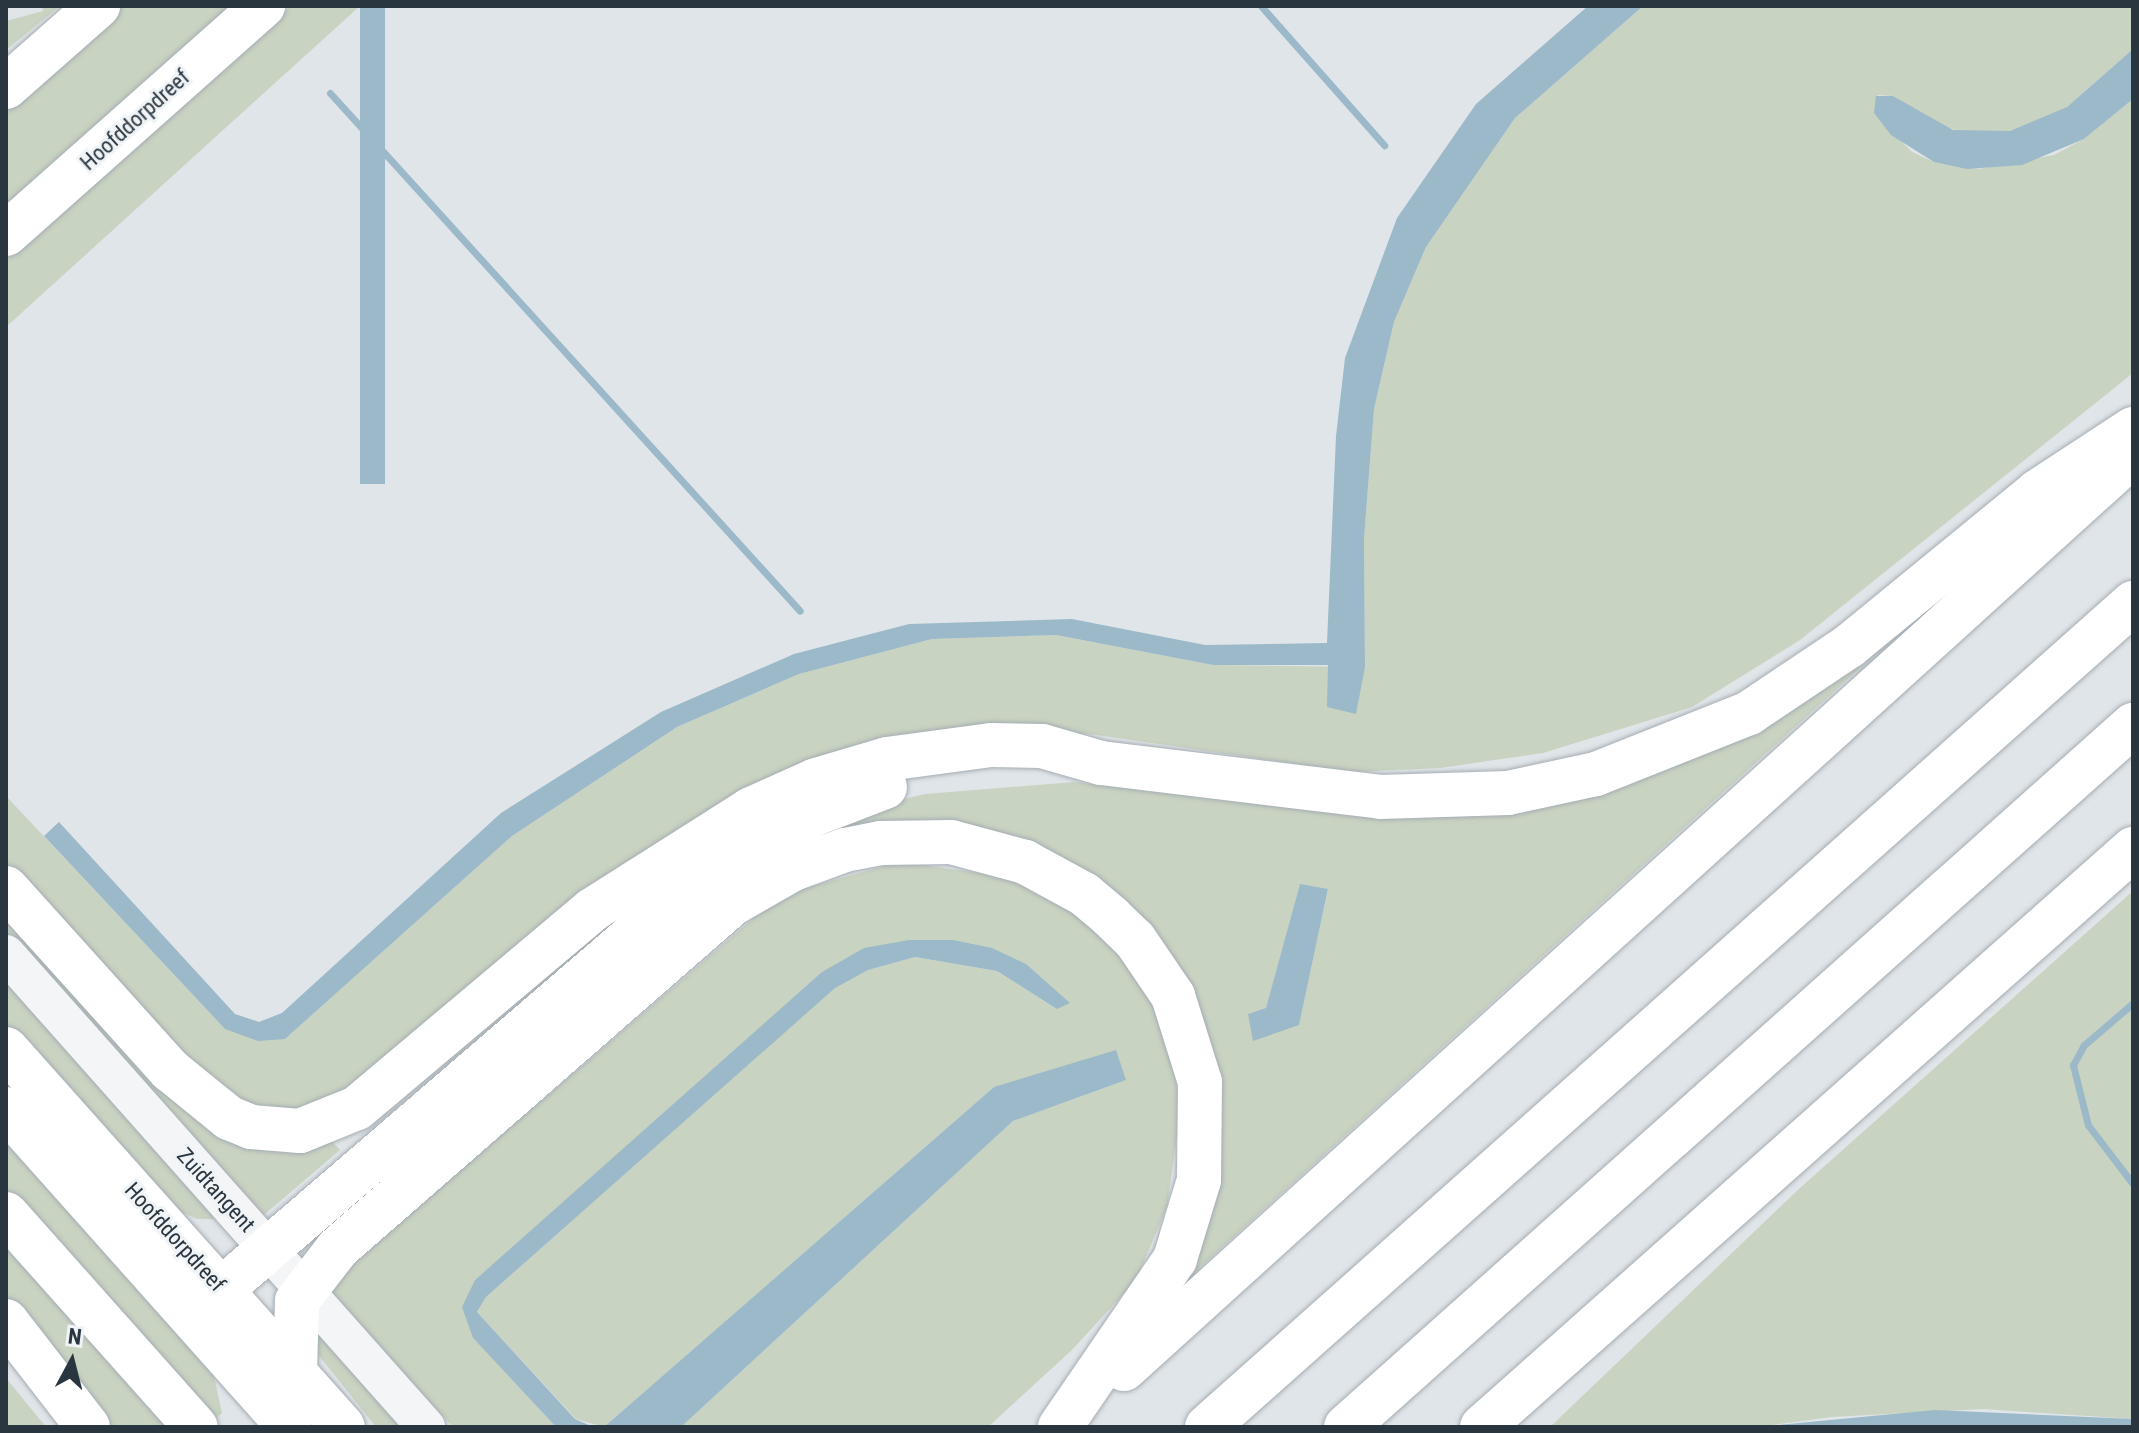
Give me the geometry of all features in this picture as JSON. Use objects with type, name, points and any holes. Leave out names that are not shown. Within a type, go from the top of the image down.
[{"type":"highway","points":[[6,87],[98,6]]},
{"type":"highway","name":"Hoofddorpdreef","points":[[6,234],[263,6]]},
{"type":"highway","points":[[6,888],[170,1070],[229,1118],[251,1127],[300,1131],[357,1108],[533,957],[667,860],[764,803],[816,780],[887,759],[1004,745],[1042,746],[1101,763],[1327,794],[1403,798],[1508,793],[1596,774],[1749,713],[1849,646],[2037,492],[2133,429]]},
{"type":"highway","points":[[1060,1427],[2133,455]]},
{"type":"highway","points":[[1207,1427],[2133,603]]},
{"type":"highway","points":[[1346,1427],[2133,725]]},
{"type":"highway","points":[[222,1289],[638,926],[755,844],[871,792],[943,771],[1101,763]]},
{"type":"highway","points":[[295,1373],[294,1317],[303,1289],[402,1191],[732,904],[793,869],[854,848],[951,842],[1025,862],[1084,894],[1135,940],[1173,996],[1200,1082],[1204,1112],[1199,1180],[1175,1259],[1060,1427]]},
{"type":"highway","points":[[1482,1427],[2133,849]]},
{"type":"highway","name":"Hoofddorpdreef","points":[[6,1049],[343,1427]]},
{"type":"highway","name":"Hoofddorpdreef","points":[[6,1109],[289,1427]]},
{"type":"highway","points":[[1518,1427],[1771,1170]]},
{"type":"highway","points":[[6,1214],[196,1427]]},
{"type":"highway","points":[[135,1254],[222,1289]]},
{"type":"highway","points":[[222,1289],[238,1409],[250,1427]]},
{"type":"highway","points":[[6,1321],[88,1427]]},
{"type":"lane","name":"Zuidtangent","points":[[6,954],[426,1427]]},
{"type":"green space","points":[[42,6],[60,6],[6,50],[6,21],[43,11]]},
{"type":"green space","points":[[118,6],[231,6],[6,205],[6,104]]},
{"type":"green space","points":[[291,6],[360,6],[6,327],[6,260]]},
{"type":"green space","points":[[1643,6],[2133,6],[2133,49],[2067,107],[2038,122],[2010,131],[1965,133],[1939,125],[1893,96],[1878,95],[1874,113],[1912,152],[1934,162],[1978,169],[2054,155],[2084,139],[2133,99],[2133,373],[1800,640],[1692,707],[1543,753],[1440,768],[1351,772],[1090,734],[954,735],[854,755],[332,1102],[276,1114],[222,1095],[6,869],[6,796],[225,1029],[285,1039],[512,836],[677,727],[799,674],[932,639],[1056,635],[1213,665],[1365,667],[1364,539],[1374,409],[1394,322],[1426,247],[1515,118]]},
{"type":"green space","points":[[1850,659],[1860,668],[1175,1290],[1216,1115],[1099,893],[877,835],[671,913],[864,809],[925,794],[1075,782],[1338,814],[1421,818]],"holes":[[[1300,885],[1328,890],[1299,1024],[1266,1009]]]},
{"type":"green space","points":[[899,862],[1002,876],[1059,902],[1103,934],[1145,989],[1173,1053],[1180,1114],[1167,1207],[1136,1280],[1073,1349],[988,1427],[681,1427],[1013,1121],[1126,1080],[994,1087],[604,1427],[576,1419],[477,1312],[486,1297],[835,987],[868,970],[915,957],[997,971],[1057,1009],[1026,964],[864,948],[475,1280],[473,1338],[556,1427],[453,1427],[323,1289],[755,917],[791,892]]},
{"type":"green space","points":[[2133,891],[2133,1419],[1983,1409],[1831,1417],[1758,1427],[1550,1427],[1800,1188]]},
{"type":"green space","points":[[6,899],[170,1081],[327,1136],[340,1150],[259,1219],[6,935]]},
{"type":"green space","points":[[6,979],[221,1219],[197,1219],[163,1204],[6,1028]]},
{"type":"green space","points":[[6,1130],[210,1358],[222,1413],[211,1423],[6,1193]]},
{"type":"green space","points":[[6,1237],[174,1427],[108,1427],[6,1300]]},
{"type":"green space","points":[[310,1316],[408,1427],[376,1427],[316,1352]]},
{"type":"green space","points":[[6,1378],[46,1427],[6,1427]]},
{"type":"water","points":[[360,6],[385,6],[385,484],[360,484]]},
{"type":"water","points":[[1588,6],[1643,6],[1515,118],[1426,247],[1394,322],[1374,409],[1364,539],[1365,667],[1356,714],[1327,707],[1328,665],[1213,665],[1056,635],[932,639],[799,674],[677,727],[512,836],[285,1039],[258,1041],[225,1029],[44,836],[59,822],[235,1014],[259,1022],[282,1013],[501,813],[661,712],[794,654],[909,624],[1072,619],[1205,645],[1327,643],[1336,436],[1345,358],[1397,218],[1476,104]]},
{"type":"water","points":[[2133,49],[2133,99],[2084,139],[2022,165],[1967,169],[1934,162],[1891,135],[1874,113],[1876,96],[1893,96],[1953,130],[2010,131],[2067,107]]},
{"type":"water","points":[[1300,884],[1328,889],[1299,1025],[1253,1041],[1248,1014],[1266,1008]]},
{"type":"water","points":[[909,940],[953,940],[992,948],[1026,964],[1070,1003],[1057,1009],[997,971],[915,957],[868,970],[835,988],[486,1297],[477,1312],[575,1419],[593,1427],[556,1427],[473,1338],[462,1307],[475,1280],[822,972],[864,948]]},
{"type":"water","points":[[1116,1050],[1126,1080],[1013,1121],[681,1427],[604,1427],[994,1087]]},
{"type":"water","points":[[1935,1410],[2133,1419],[2133,1427],[1758,1427]]},
{"type":"waterway","points":[[1261,6],[1384,145]]},
{"type":"waterway","points":[[330,93],[800,611]]},
{"type":"waterway","points":[[2133,1003],[2084,1045],[2073,1065],[2088,1125],[2133,1184]]}]
